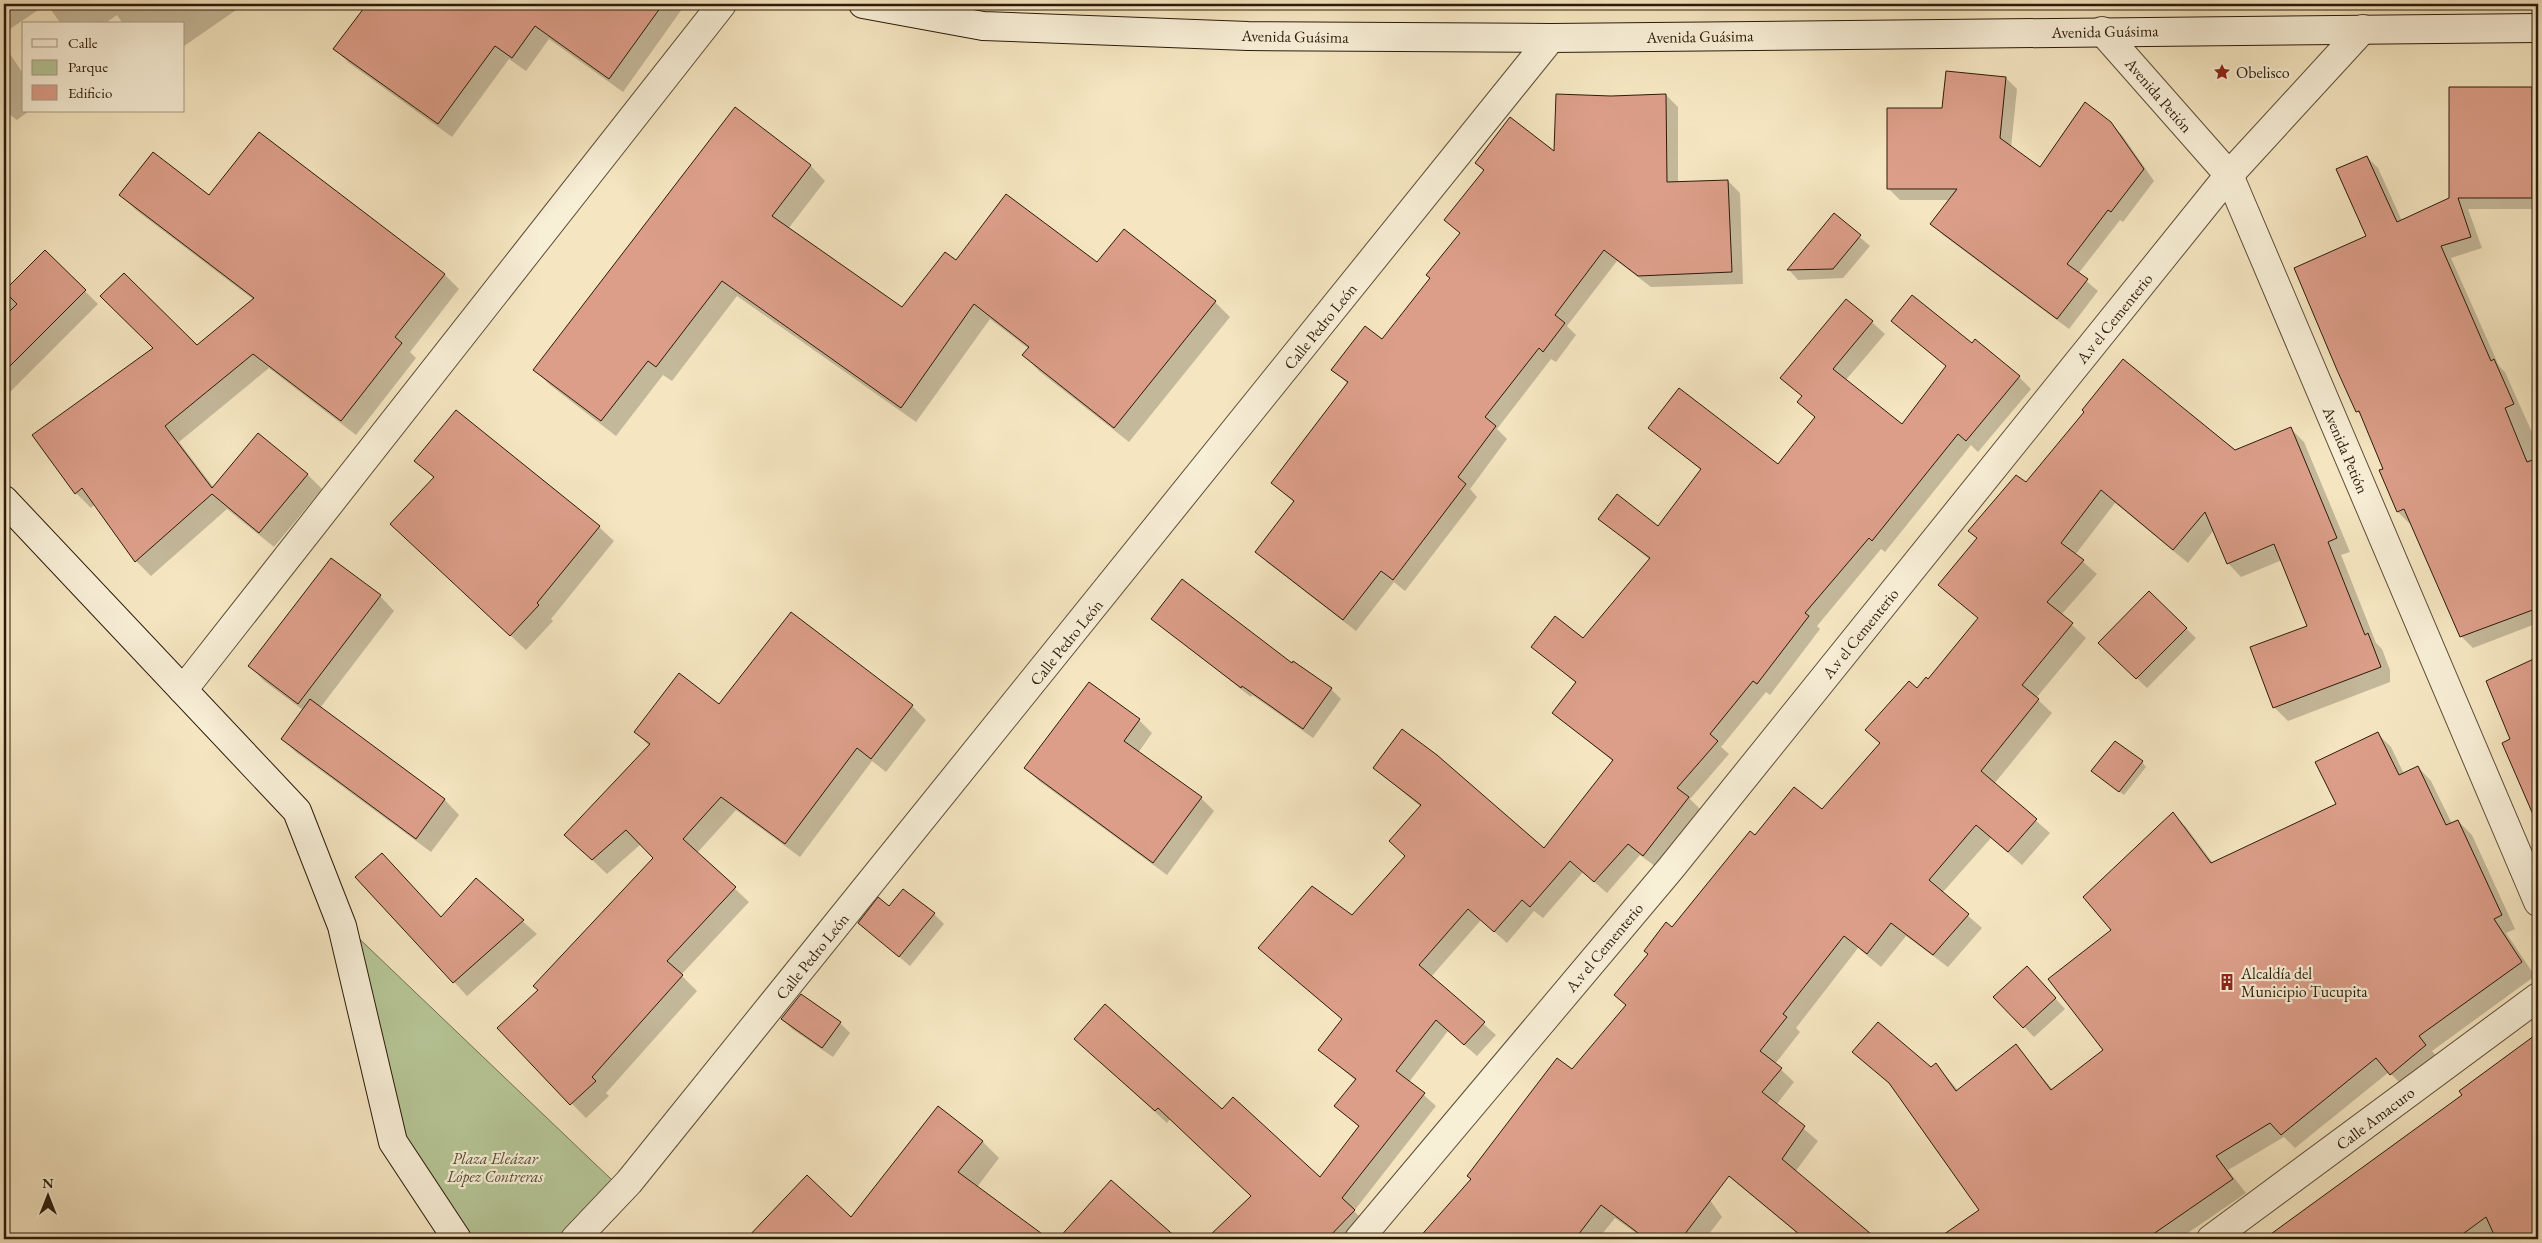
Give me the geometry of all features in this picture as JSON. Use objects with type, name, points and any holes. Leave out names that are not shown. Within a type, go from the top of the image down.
[{"type":"street","points":[[182,690],[722,4]]},
{"type":"street","name":"Avenida Guásima","points":[[863,4],[983,26],[1248,36],[1551,38],[2538,28]]},
{"type":"street","name":"A.v el Cementerio","points":[[1359,1239],[1671,868],[2229,176],[2363,29]]},
{"type":"street","name":"Avenida Petión","points":[[2102,31],[2229,176],[2538,902]]},
{"type":"street","name":"Calle Pedro León","points":[[575,1239],[635,1174],[1551,38]]},
{"type":"street","points":[[4,500],[297,811],[342,926],[393,1142],[457,1239]]},
{"type":"street","name":"Calle Amacuro","points":[[2211,1239],[2538,997]]},
{"type":"green space","name":"Plaza Eleázar López Contreras","points":[[348,928],[613,1181],[566,1239],[457,1239],[393,1142]]},
{"type":"building","points":[[367,4],[663,4],[609,79],[535,26],[512,58],[495,46],[438,124],[333,49]]},
{"type":"building","points":[[1946,71],[2006,77],[2000,138],[2040,167],[2085,102],[2111,122],[2144,169],[2111,212],[2108,210],[2067,264],[2088,279],[2057,319],[1930,224],[1957,189],[1887,189],[1887,108],[1942,108]]},
{"type":"building","points":[[2449,87],[2532,87],[2532,198],[2458,198],[2471,237],[2441,246],[2491,361],[2494,359],[2514,404],[2505,408],[2527,462],[2538,458],[2538,608],[2460,637],[2404,509],[2397,512],[2379,470],[2383,469],[2359,411],[2356,412],[2294,268],[2366,236],[2336,169],[2367,156],[2397,222],[2449,198]]},
{"type":"building","points":[[1556,94],[1611,96],[1666,94],[1667,182],[1728,180],[1732,272],[1638,276],[1604,250],[1555,315],[1565,323],[1543,352],[1539,348],[1485,417],[1496,426],[1458,477],[1466,484],[1393,580],[1381,571],[1343,620],[1255,552],[1294,501],[1271,483],[1348,382],[1331,370],[1365,326],[1382,339],[1430,278],[1426,275],[1460,233],[1444,220],[1484,170],[1475,163],[1510,117],[1554,151]]},
{"type":"building","points":[[735,107],[811,165],[772,216],[902,307],[945,252],[956,260],[1006,194],[1097,262],[1124,229],[1216,301],[1114,428],[1022,355],[1029,347],[974,304],[901,408],[722,281],[656,367],[648,361],[601,421],[533,370]]},
{"type":"building","points":[[259,132],[445,274],[395,337],[402,343],[341,421],[253,354],[165,426],[212,488],[258,433],[308,474],[259,533],[212,494],[135,562],[82,488],[75,494],[32,435],[153,348],[100,296],[124,273],[197,345],[254,298],[119,195],[153,152],[209,195]]},
{"type":"building","points":[[1834,213],[1861,235],[1833,269],[1787,270]]},
{"type":"building","points":[[45,250],[86,290],[4,372],[4,317],[17,304],[4,291]]},
{"type":"building","points":[[1912,295],[1972,343],[1975,339],[2020,376],[1966,441],[1958,434],[1872,541],[1869,538],[1805,613],[1809,616],[1757,684],[1753,681],[1710,734],[1718,741],[1677,788],[1689,797],[1643,856],[1628,844],[1594,882],[1570,861],[1530,907],[1522,900],[1494,932],[1468,909],[1419,965],[1485,1022],[1464,1045],[1436,1020],[1396,1071],[1425,1093],[1342,1198],[1355,1210],[1327,1239],[1206,1239],[1251,1196],[1158,1108],[1155,1111],[1074,1039],[1105,1004],[1222,1109],[1233,1097],[1320,1177],[1359,1126],[1334,1106],[1356,1079],[1318,1050],[1342,1019],[1258,948],[1312,886],[1352,915],[1405,856],[1389,841],[1421,805],[1373,768],[1402,729],[1437,755],[1544,848],[1613,760],[1552,713],[1576,682],[1531,647],[1555,616],[1583,638],[1650,558],[1598,519],[1617,494],[1658,526],[1701,469],[1648,428],[1679,388],[1778,464],[1815,417],[1797,402],[1802,396],[1780,378],[1846,299],[1873,321],[1833,369],[1902,424],[1946,366],[1891,321]]},
{"type":"building","points":[[2123,359],[2235,450],[2291,427],[2337,538],[2328,542],[2365,635],[2368,633],[2381,667],[2273,708],[2250,647],[2307,626],[2274,544],[2227,564],[2205,512],[2173,550],[2101,490],[2061,543],[2084,560],[2047,602],[2073,623],[2022,685],[2039,699],[1981,771],[2037,819],[2008,852],[1976,825],[1929,880],[1969,914],[1933,955],[1891,923],[1867,954],[1844,936],[1783,1014],[1787,1017],[1760,1051],[1782,1068],[1762,1092],[1805,1126],[1782,1159],[1877,1239],[1805,1239],[1729,1176],[1681,1239],[1646,1239],[1601,1205],[1575,1239],[1418,1239],[1471,1179],[1467,1176],[1557,1058],[1572,1069],[1626,1005],[1614,995],[1648,954],[1644,951],[1666,922],[1672,927],[1750,831],[1755,835],[1794,787],[1822,809],[1880,743],[1865,730],[1909,681],[1917,688],[1926,677],[1928,679],[1978,618],[1938,585],[1977,538],[1968,531],[2016,475],[2026,482],[2084,412],[2082,410]]},
{"type":"building","points":[[456,410],[600,526],[537,603],[539,605],[510,636],[390,524],[434,477],[414,461]]},
{"type":"building","points":[[331,558],[381,595],[298,704],[248,666]]},
{"type":"building","points":[[1182,579],[1292,663],[1293,661],[1332,688],[1303,729],[1242,686],[1241,688],[1151,619]]},
{"type":"building","points":[[2149,591],[2187,628],[2136,679],[2098,643]]},
{"type":"building","points":[[791,612],[913,705],[871,759],[857,748],[785,844],[721,797],[683,839],[736,887],[667,961],[683,975],[592,1077],[596,1081],[570,1105],[497,1028],[538,990],[533,986],[653,858],[626,830],[592,860],[564,835],[650,744],[634,732],[679,673],[719,704]]},
{"type":"building","points":[[2538,657],[2538,826],[2502,743],[2510,739],[2486,681]]},
{"type":"building","points":[[1089,682],[1140,719],[1124,741],[1202,797],[1153,863],[1024,768]]},
{"type":"building","points":[[310,699],[445,799],[416,839],[281,739]]},
{"type":"building","points":[[2378,732],[2399,775],[2418,766],[2446,825],[2458,820],[2502,915],[2494,919],[2522,962],[2419,1036],[2426,1045],[2390,1075],[2376,1058],[2281,1135],[2270,1123],[2216,1156],[2233,1179],[2146,1239],[1937,1239],[1979,1210],[1889,1083],[1852,1052],[1878,1022],[1931,1067],[1936,1063],[1956,1091],[2016,1044],[2051,1090],[2103,1050],[2048,979],[2111,930],[2083,897],[2173,812],[2211,863],[2336,804],[2315,762]]},
{"type":"building","points":[[2115,741],[2143,761],[2119,792],[2091,771]]},
{"type":"building","points":[[382,853],[441,917],[476,878],[524,920],[453,983],[355,877]]},
{"type":"building","points":[[903,889],[935,913],[899,957],[858,923],[878,897],[889,906]]},
{"type":"building","points":[[2027,966],[2056,998],[2023,1028],[1993,997]]},
{"type":"building","points":[[801,994],[841,1022],[822,1048],[781,1019]]},
{"type":"building","points":[[2538,1033],[2538,1239],[2496,1239],[2486,1217],[2456,1239],[2264,1239],[2462,1095],[2459,1091]]},
{"type":"building","points":[[938,1106],[983,1141],[958,1172],[1049,1239],[746,1239],[807,1175],[851,1217]]},
{"type":"building","points":[[1111,1180],[1178,1239],[1058,1239]]},
{"type":"place","name":"Obelisco","points":[[2222,72]]},
{"type":"place","name":"Alcaldía del Municipio Tucupita","points":[[2227,982]]}]
